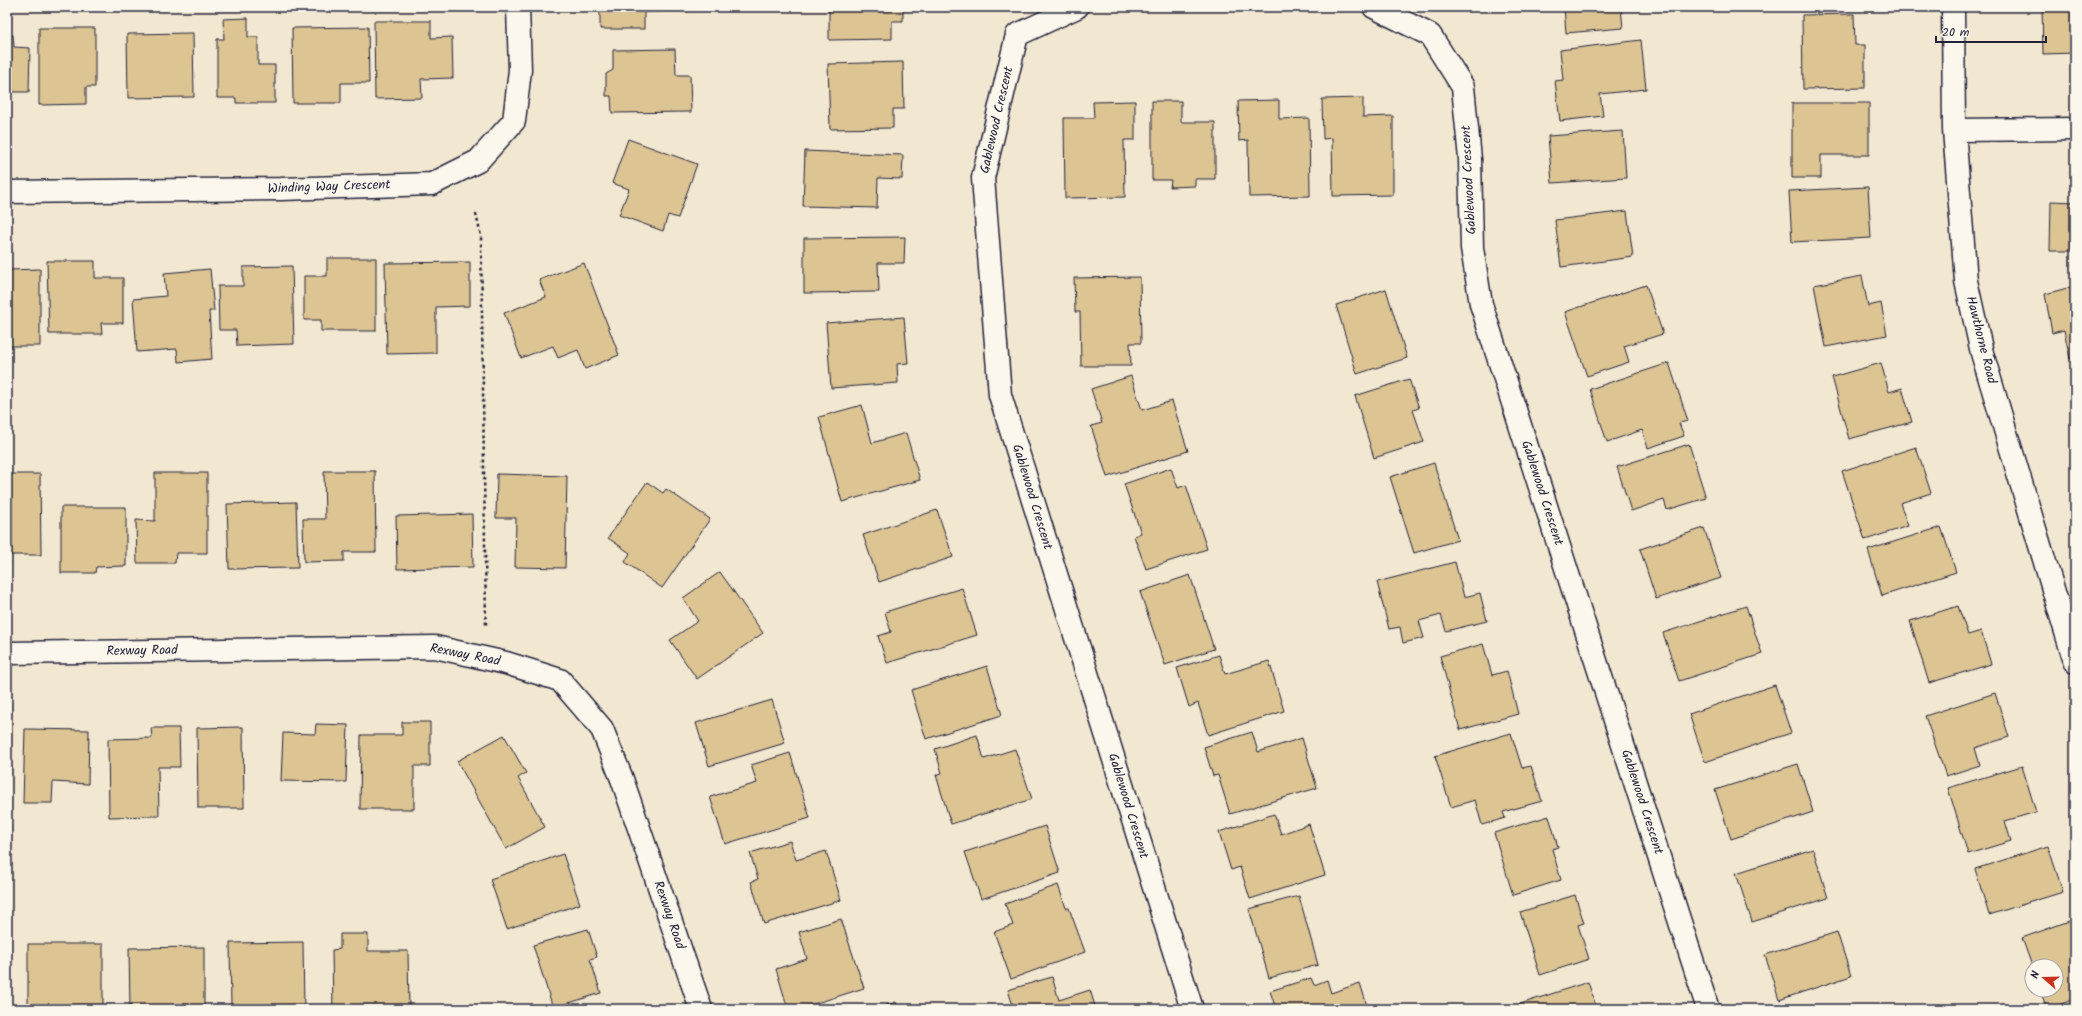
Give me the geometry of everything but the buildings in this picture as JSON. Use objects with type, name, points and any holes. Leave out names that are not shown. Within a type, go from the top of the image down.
[{"type":"street","name":"Winding Way Crescent","points":[[7,192],[281,189],[432,184],[478,161],[514,121],[520,70],[518,7]]},
{"type":"street","name":"Gablewood Crescent","points":[[1077,7],[1017,35],[983,178],[1000,395],[1192,1009]]},
{"type":"street","name":"Gablewood Crescent","points":[[1374,7],[1430,35],[1463,87],[1470,159],[1472,248],[1481,304],[1708,1009]]},
{"type":"street","name":"Hawthorne Road","points":[[1953,7],[1954,130],[1966,281],[1982,353],[2075,662]]},
{"type":"street","points":[[1954,130],[2075,129]]},
{"type":"street","name":"Rexway Road","points":[[7,653],[435,647],[506,663],[560,680],[602,729],[622,780],[701,1009]]},
{"type":"path","points":[[476,214],[482,236],[486,627]]}]
